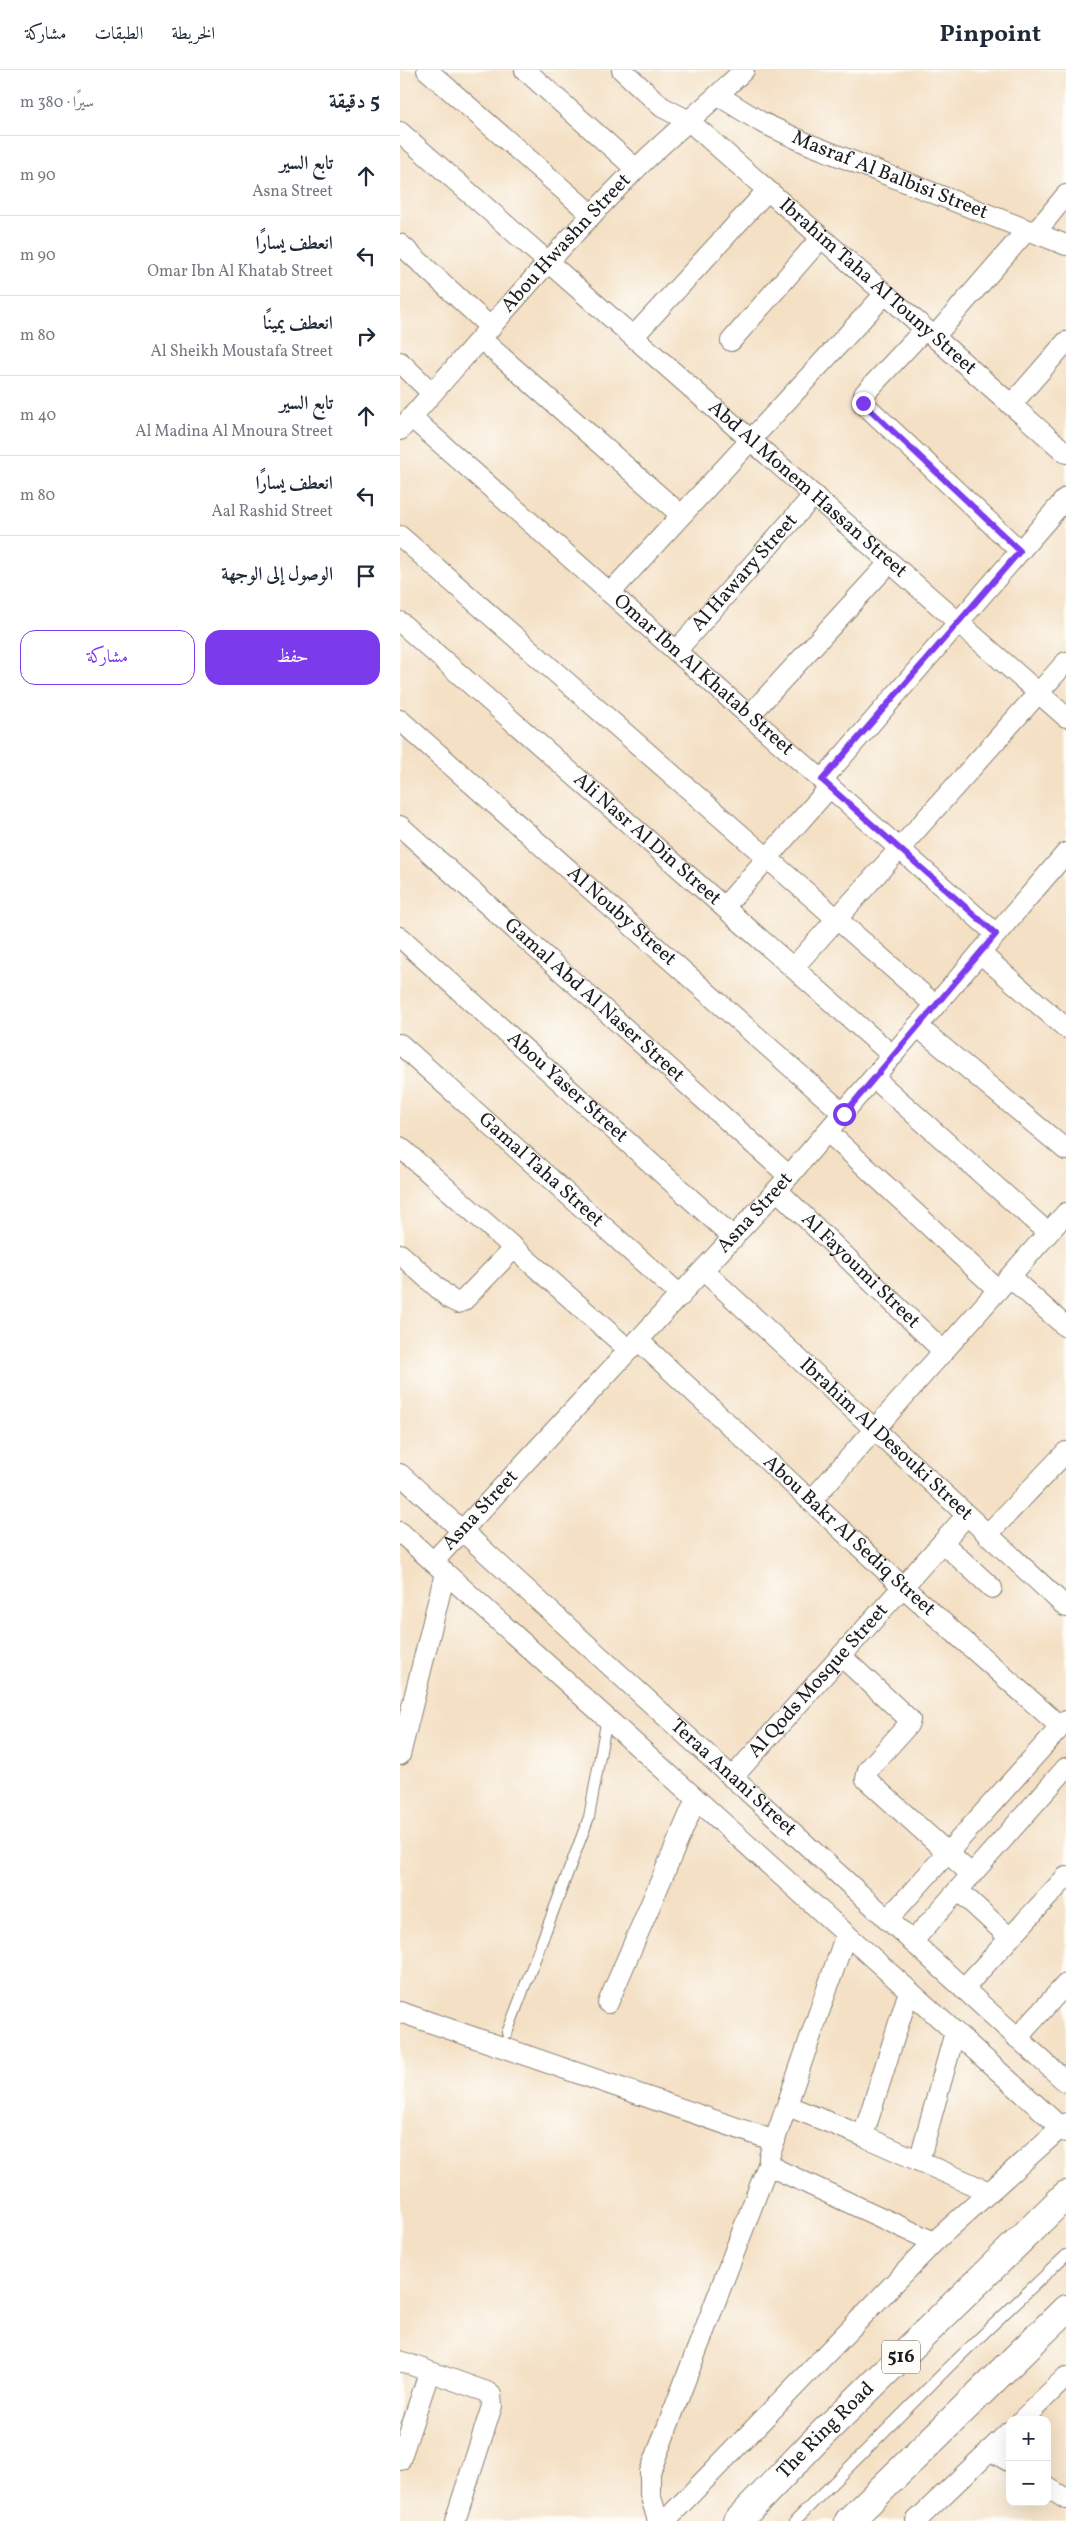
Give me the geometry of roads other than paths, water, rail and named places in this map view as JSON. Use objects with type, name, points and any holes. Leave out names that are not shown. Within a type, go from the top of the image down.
[{"type":"highway","name":"The Ring Road","points":[[738,2521],[816,2440],[1066,2195]]},
{"type":"highway","points":[[849,2521],[1066,2309]]},
{"type":"street","points":[[427,70],[592,215]]},
{"type":"street","points":[[525,70],[636,169]]},
{"type":"street","name":"Ibrahim Taha Al Touny Street","points":[[622,70],[662,107],[689,121],[1066,453]]},
{"type":"street","name":"Abou Hwashn Street","points":[[405,423],[549,262],[636,169],[719,96],[744,70]]},
{"type":"street","name":"Masraf Al Balbisi Street","points":[[719,96],[761,122],[799,140],[1066,245]]},
{"type":"street","name":"Abd Al Monem Hassan Street","points":[[400,132],[1066,717]]},
{"type":"street","points":[[634,336],[767,190]]},
{"type":"street","points":[[1020,551],[862,401],[865,393],[929,333],[1066,195]]},
{"type":"street","points":[[730,341],[821,238]]},
{"type":"street","points":[[400,244],[486,333],[681,515]]},
{"type":"street","points":[[610,593],[885,294]]},
{"type":"street","points":[[1011,405],[1066,342]]},
{"type":"street","points":[[400,362],[432,393]]},
{"type":"street","name":"Omar Ibn Al Khatab Street","points":[[405,423],[610,593],[996,934]]},
{"type":"street","name":"Al Hawary Street","points":[[676,651],[814,495]]},
{"type":"street","points":[[724,907],[767,858],[959,622],[1066,498]]},
{"type":"street","points":[[400,536],[935,1006]]},
{"type":"street","points":[[749,716],[890,562]]},
{"type":"street","name":"Ali Nasr Al Din Street","points":[[400,622],[893,1056]]},
{"type":"street","points":[[793,968],[1066,662]]},
{"type":"street","name":"Al Nouby Street","points":[[400,720],[844,1114]]},
{"type":"street","name":"Gamal Abd Al Naser Street","points":[[400,826],[783,1183]]},
{"type":"street","name":"Asna Street","points":[[439,1567],[461,1532],[734,1238],[844,1114],[1066,853]]},
{"type":"street","name":"Abou Yaser Street","points":[[400,937],[734,1238]]},
{"type":"street","points":[[980,953],[1066,1028]]},
{"type":"street","points":[[918,1026],[1066,1150]]},
{"type":"street","name":"Gamal Taha Street","points":[[400,1044],[681,1296]]},
{"type":"street","points":[[874,1078],[1048,1233]]},
{"type":"street","points":[[828,1132],[1004,1283],[1066,1327]]},
{"type":"street","name":"Abou Bakr Al Sediq Street","points":[[400,1146],[514,1248],[634,1345],[812,1500],[903,1587],[1063,1724]]},
{"type":"street","name":"Al Fayoumi Street","points":[[783,1183],[944,1352]]},
{"type":"street","points":[[812,1500],[1066,1213]]},
{"type":"street","points":[[400,1254],[450,1299],[458,1303],[463,1301],[514,1248]]},
{"type":"street","name":"Ibrahim Al Desouki Street","points":[[704,1271],[986,1535],[1066,1607]]},
{"type":"street","points":[[986,1535],[1066,1452]]},
{"type":"street","name":"Teraa Anani Street","points":[[400,1474],[461,1532],[1066,2082]]},
{"type":"street","name":"Al Qods Mosque Street","points":[[732,1778],[966,1516]]},
{"type":"street","name":"Teraa Anani Street","points":[[400,1532],[909,1991],[1064,2127]]},
{"type":"street","points":[[943,1543],[992,1588]]},
{"type":"street","points":[[400,1755],[439,1567]]},
{"type":"street","points":[[841,1656],[910,1720],[908,1725],[868,1770],[866,1779],[972,1875]]},
{"type":"street","points":[[887,1920],[1063,1724]]},
{"type":"street","points":[[912,1942],[1011,1831],[1064,1776]]},
{"type":"street","points":[[608,2003],[696,1799]]},
{"type":"street","points":[[987,1809],[1011,1831]]},
{"type":"street","points":[[963,1989],[1066,1877]]},
{"type":"street","points":[[958,1890],[1010,1938]]},
{"type":"street","points":[[658,2521],[650,2494],[650,2472],[769,2162],[846,1934]]},
{"type":"street","points":[[1017,2038],[1066,1984]]},
{"type":"street","points":[[863,2136],[909,1991]]},
{"type":"street","points":[[400,2012],[775,2141]]},
{"type":"street","points":[[919,2161],[955,2032]]},
{"type":"street","points":[[788,2106],[863,2136],[989,2192]]},
{"type":"street","points":[[665,2521],[934,2242],[1064,2127]]},
{"type":"street","points":[[769,2162],[778,2170],[934,2242]]},
{"type":"street","points":[[400,2361],[429,2373],[487,2392],[492,2400],[455,2521]]},
{"type":"street","points":[[400,2460],[429,2373]]},
{"type":"street","points":[[1026,2416],[1066,2377]]},
{"type":"street","points":[[916,2521],[1006,2435]]},
{"type":"street","points":[[990,2450],[1008,2461]]},
{"type":"street","points":[[1051,2490],[1066,2499]]},
{"type":"lane","points":[[507,2034],[590,1817],[607,1718]]},
{"type":"lane","points":[[796,2521],[952,2364],[1066,2255]]}]
